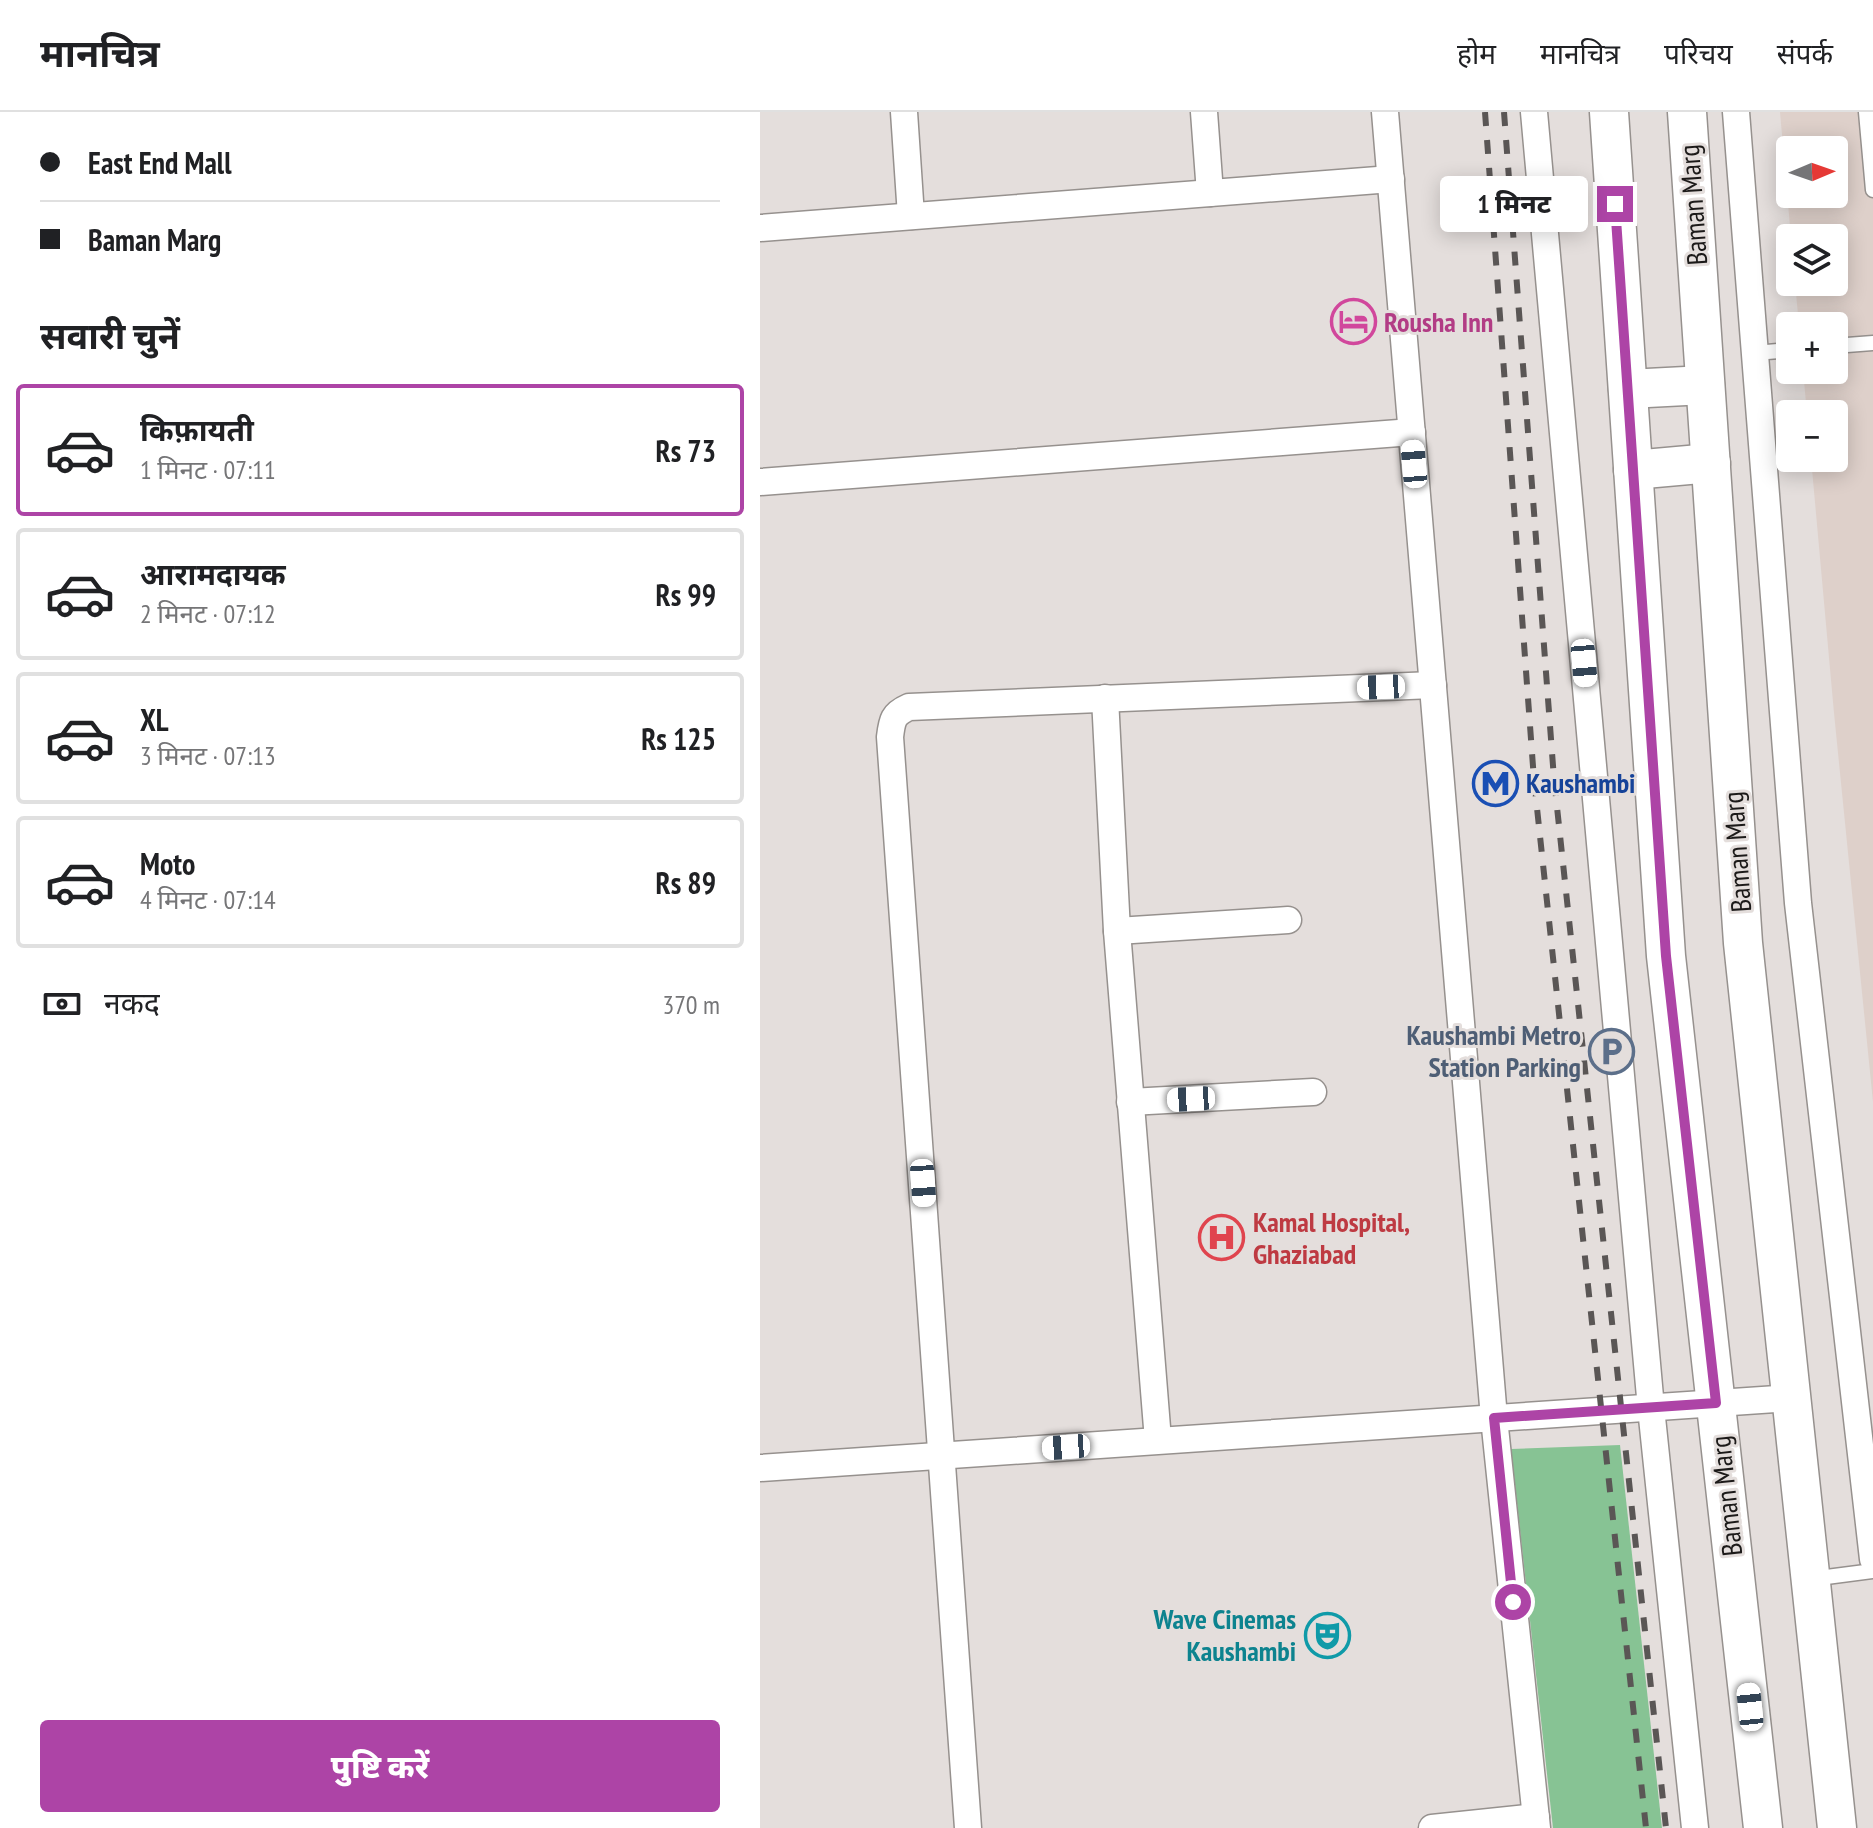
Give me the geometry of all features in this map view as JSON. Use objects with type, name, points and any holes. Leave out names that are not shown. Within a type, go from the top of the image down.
[{"type":"main road","name":"Baman Marg","points":[[1609,112],[1666,956],[1763,1828]]},
{"type":"main road","name":"Baman Marg","points":[[1687,112],[1743,943],[1837,1828]]},
{"type":"main road","points":[[1628,389],[1705,385]]},
{"type":"main road","points":[[1633,470],[1711,463]]},
{"type":"street","points":[[904,112],[911,216]]},
{"type":"street","points":[[1204,112],[1210,193]]},
{"type":"street","points":[[1385,112],[1494,1418],[1536,1823],[1432,1828]]},
{"type":"street","points":[[1534,112],[1651,1408],[1695,1828]]},
{"type":"street","points":[[1736,112],[1798,903],[1873,1559]]},
{"type":"street","points":[[760,228],[1391,179]]},
{"type":"street","points":[[760,482],[1412,432]]},
{"type":"street","points":[[968,1828],[891,725],[897,713],[909,707],[1433,685]]},
{"type":"street","points":[[1105,698],[1117,931],[1158,1440]]},
{"type":"street","points":[[1117,931],[1288,920]]},
{"type":"street","points":[[1130,1102],[1313,1092]]},
{"type":"street","points":[[760,1468],[1791,1398]]},
{"type":"lane","points":[[1866,112],[1873,190]]},
{"type":"lane","points":[[1848,345],[1873,343]]},
{"type":"lane","points":[[1755,353],[1776,351]]},
{"type":"lane","points":[[1810,1579],[1873,1571]]},
{"type":"shaded area","points":[[1780,112],[1873,112],[1873,1102],[1812,472],[1848,472],[1848,400],[1806,400],[1804,384],[1848,384],[1848,312],[1798,312],[1796,296],[1848,296],[1848,224],[1790,224],[1788,208],[1848,208],[1848,136],[1782,136]]},
{"type":"green space","points":[[1620,1445],[1662,1828],[1553,1828],[1511,1449]]},
{"type":"railway","points":[[1485,112],[1534,780],[1646,1828]]},
{"type":"railway","points":[[1504,112],[1554,779],[1666,1828]]},
{"type":"place","name":"Rousha Inn","points":[[1353,322]]},
{"type":"place","name":"Kaushambi","points":[[1495,783]]},
{"type":"place","name":"Kaushambi Metro Station Parking","points":[[1612,1051]]},
{"type":"place","name":"Kamal Hospital, Ghaziabad","points":[[1222,1238]]},
{"type":"place","name":"Wave Cinemas Kaushambi","points":[[1327,1635]]},
{"type":"route","points":[[1513,1602],[1494,1418],[1716,1403],[1666,956],[1615,204]]}]
